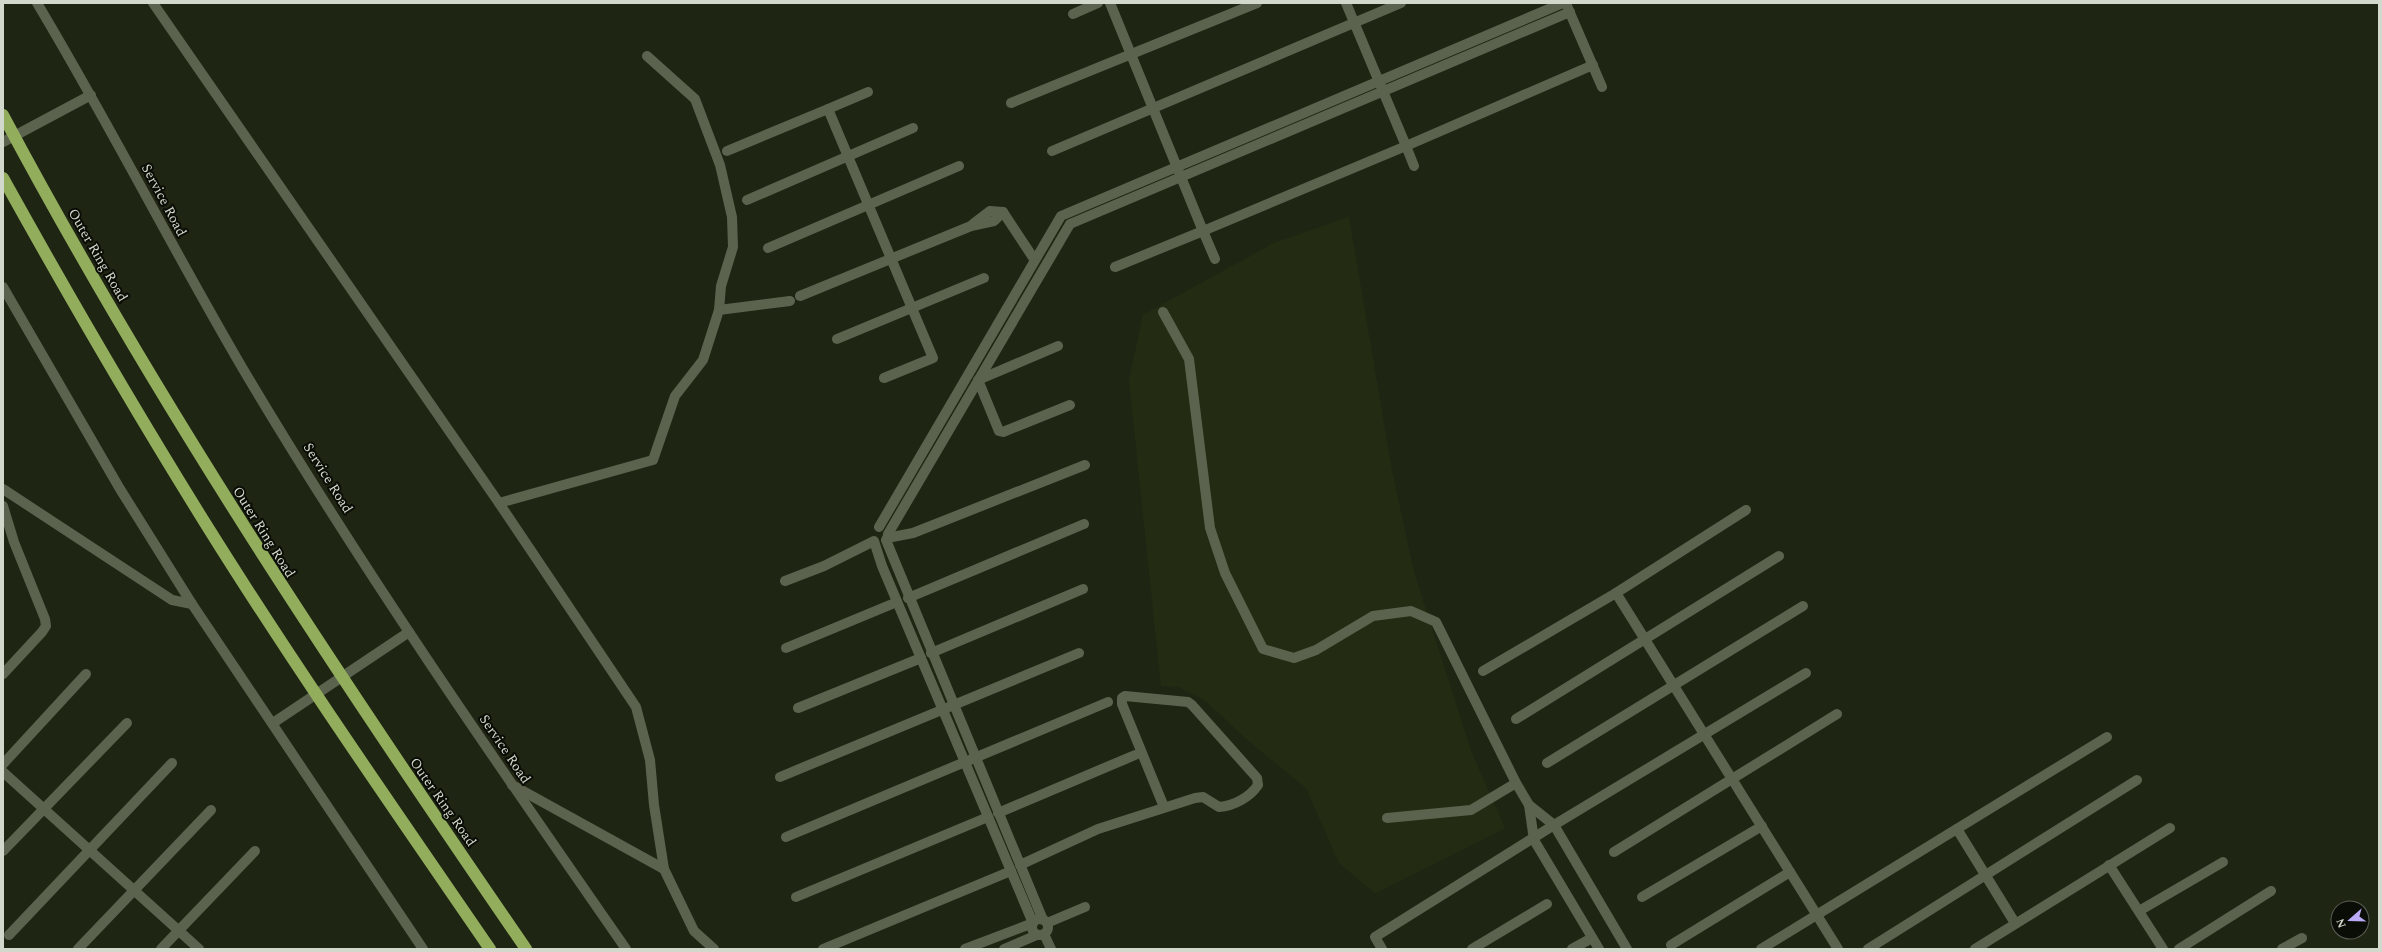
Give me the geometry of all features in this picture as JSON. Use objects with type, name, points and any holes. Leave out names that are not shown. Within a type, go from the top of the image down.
[{"type":"highway","name":"Outer Ring Road","points":[[3,116],[98,285],[186,435],[336,670],[526,949]]},
{"type":"highway","points":[[3,178],[72,300],[161,450],[311,686],[490,949]]},
{"type":"street","name":"Service Road","points":[[37,3],[92,95],[178,256],[245,371],[409,632],[626,949]]},
{"type":"street","points":[[153,3],[499,503],[636,708],[650,760],[654,805],[664,869],[694,931],[714,949]]},
{"type":"street","points":[[1074,14],[1098,3]]},
{"type":"street","points":[[1110,3],[1215,259]]},
{"type":"street","points":[[1011,103],[1257,3]]},
{"type":"street","points":[[1346,3],[1384,90],[1414,166]]},
{"type":"street","points":[[1052,151],[1401,3]]},
{"type":"street","points":[[1566,6],[1602,87]]},
{"type":"street","points":[[1051,949],[1041,934],[1032,930],[1033,923],[897,602],[872,532],[879,527],[1034,259],[1061,216],[1379,80],[1566,6]]},
{"type":"street","points":[[785,581],[824,566],[874,541],[880,543],[887,538],[1066,228],[1075,220],[1384,90],[1566,6]]},
{"type":"street","points":[[499,503],[653,460],[675,396],[703,360],[719,310],[720,286],[733,247],[732,217],[720,165],[695,99],[647,56]]},
{"type":"street","points":[[1115,267],[1406,146],[1593,65]]},
{"type":"street","points":[[727,151],[868,92]]},
{"type":"street","points":[[3,142],[92,95]]},
{"type":"street","points":[[828,109],[933,358],[884,378]]},
{"type":"street","points":[[748,200],[913,128]]},
{"type":"street","points":[[768,248],[869,207],[960,166]]},
{"type":"street","points":[[800,296],[971,226],[994,221],[1003,212],[1034,259]]},
{"type":"street","points":[[837,339],[984,278]]},
{"type":"street","points":[[3,287],[120,489],[192,604],[423,949]]},
{"type":"street","points":[[719,310],[790,301]]},
{"type":"street","points":[[1163,312],[1190,359],[1210,528],[1225,573],[1262,649],[1294,658],[1316,650],[1373,616],[1411,611],[1436,622],[1516,783],[1529,805],[1554,825],[1627,949]]},
{"type":"street","points":[[978,380],[1058,346]]},
{"type":"street","points":[[978,380],[1000,431],[1003,432],[1070,405]]},
{"type":"street","points":[[887,538],[900,537],[913,533],[1085,465]]},
{"type":"street","points":[[3,489],[172,600],[192,604]]},
{"type":"street","points":[[3,506],[14,542],[42,611],[46,626],[3,674]]},
{"type":"street","points":[[1483,671],[1616,593],[1746,510]]},
{"type":"street","points":[[908,598],[1084,524]]},
{"type":"street","points":[[879,527],[885,529],[908,598],[1048,928],[1041,934],[1004,949]]},
{"type":"street","points":[[1516,719],[1779,556]]},
{"type":"street","points":[[931,653],[1083,589]]},
{"type":"street","points":[[1616,593],[1838,949]]},
{"type":"street","points":[[786,648],[897,602]]},
{"type":"street","points":[[1547,763],[1803,606]]},
{"type":"street","points":[[273,724],[409,632]]},
{"type":"street","points":[[780,777],[1080,653]]},
{"type":"street","points":[[798,708],[921,658]]},
{"type":"street","points":[[1382,949],[1375,937],[1534,840],[1554,825],[1806,673]]},
{"type":"street","points":[[3,764],[86,674]]},
{"type":"street","points":[[1020,865],[1098,829],[1164,807],[1199,797],[1219,807],[1226,806],[1249,796],[1258,782],[1188,702],[1125,696],[1122,700],[1122,704],[1164,807]]},
{"type":"street","points":[[786,837],[1108,702]]},
{"type":"street","points":[[1614,852],[1837,714]]},
{"type":"street","points":[[3,851],[127,722]]},
{"type":"street","points":[[1760,949],[2107,737]]},
{"type":"street","points":[[998,813],[1135,755]]},
{"type":"street","points":[[9,935],[172,763]]},
{"type":"street","points":[[3,772],[199,949]]},
{"type":"street","points":[[1868,949],[2137,780]]},
{"type":"street","points":[[1387,818],[1471,810],[1516,783]]},
{"type":"street","points":[[512,784],[664,869]]},
{"type":"street","points":[[1529,805],[1534,840],[1599,949]]},
{"type":"street","points":[[78,949],[211,810]]},
{"type":"street","points":[[796,897],[988,818]]},
{"type":"street","points":[[1642,897],[1762,826]]},
{"type":"street","points":[[1975,949],[2170,828]]},
{"type":"street","points":[[1957,829],[2015,923]]},
{"type":"street","points":[[161,949],[255,851]]},
{"type":"street","points":[[2139,911],[2223,862]]},
{"type":"street","points":[[2110,865],[2163,949]]},
{"type":"street","points":[[823,949],[1011,871]]},
{"type":"street","points":[[1671,945],[1790,872]]},
{"type":"street","points":[[2179,949],[2271,891]]},
{"type":"street","points":[[1472,949],[1547,904]]},
{"type":"street","points":[[965,949],[1033,923],[1039,919],[1045,922],[1085,907]]},
{"type":"street","points":[[1572,949],[1592,938]]},
{"type":"street","points":[[2282,949],[2302,938]]},
{"type":"shaded area","points":[[1349,217],[1392,471],[1414,572],[1471,751],[1505,828],[1375,893],[1339,863],[1306,788],[1245,738],[1205,700],[1179,687],[1161,686],[1129,380],[1143,315],[1274,243]]}]
